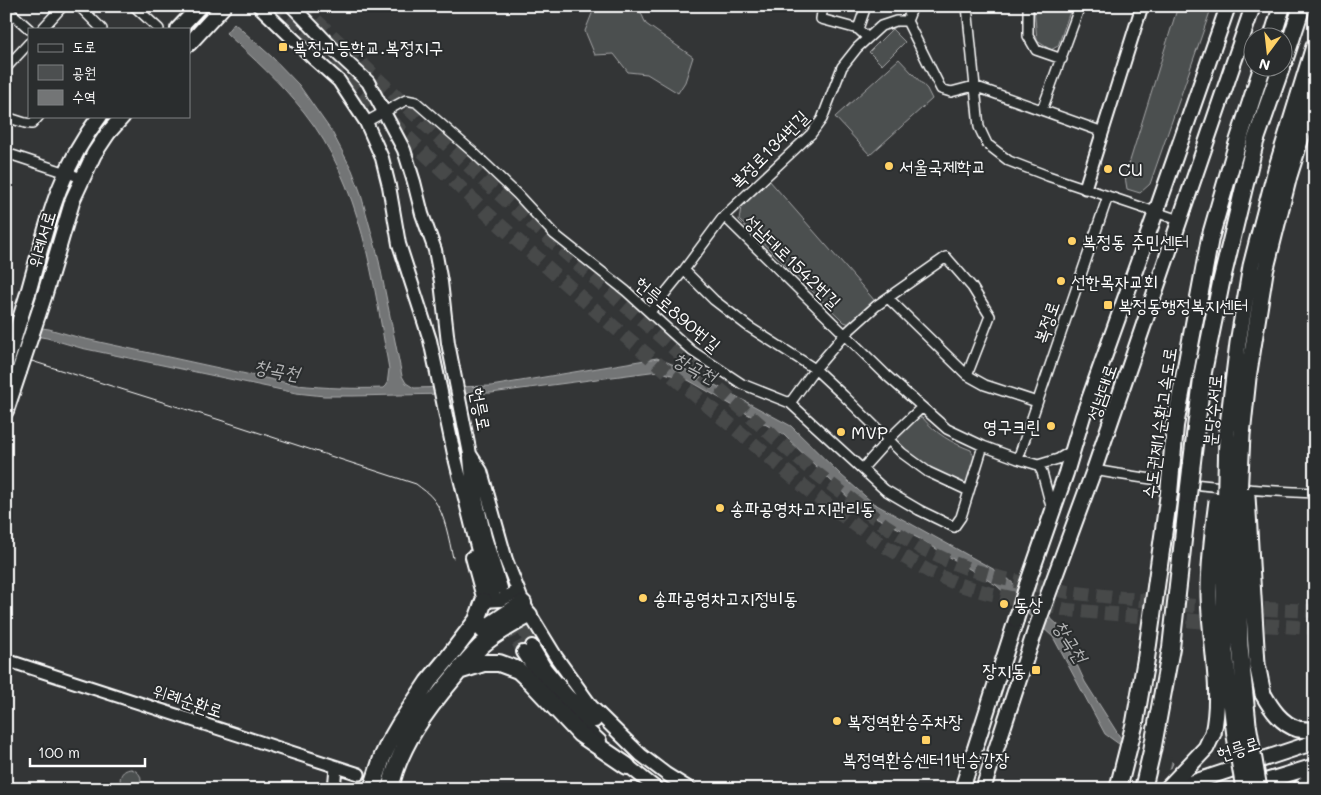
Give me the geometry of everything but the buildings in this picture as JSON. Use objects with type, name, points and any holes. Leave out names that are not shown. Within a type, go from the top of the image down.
[{"type":"highway","points":[[1275,28],[1282,6]]},
{"type":"highway","points":[[1294,30],[1302,6]]},
{"type":"highway","name":"분당수서로","points":[[1243,789],[1225,651],[1224,569],[1234,434],[1238,343],[1251,266],[1275,173],[1315,43]]},
{"type":"highway","name":"수도권제1순환고속도로","points":[[1118,789],[1135,722],[1169,493],[1176,426],[1210,238],[1259,78]]},
{"type":"highway","name":"수도권제1순환고속도로","points":[[1143,789],[1171,648],[1203,372],[1221,283],[1255,142],[1277,78]]},
{"type":"highway","name":"분당수서로","points":[[1259,789],[1248,724],[1240,646],[1234,434],[1248,378],[1265,272],[1289,176],[1315,93]]},
{"type":"highway","points":[[1234,434],[1250,533],[1257,664],[1263,694],[1272,710],[1285,722],[1297,728],[1315,730]]},
{"type":"highway","points":[[1167,789],[1206,748],[1212,733],[1217,706],[1209,592],[1213,531],[1234,434]]},
{"type":"highway","points":[[390,789],[402,751],[428,710],[477,620],[493,595]]},
{"type":"highway","points":[[372,789],[382,758],[394,735],[428,682],[482,646],[499,632],[523,603]]},
{"type":"highway","points":[[454,664],[499,663],[518,670],[532,682],[580,734],[627,766]]},
{"type":"highway","points":[[1300,789],[1315,776]]},
{"type":"main road","points":[[179,28],[200,6]]},
{"type":"main road","points":[[190,43],[224,6]]},
{"type":"main road","name":"헌릉로","points":[[259,6],[339,81],[366,122],[382,158],[399,244],[423,316],[435,363],[454,454],[456,491],[493,595]]},
{"type":"main road","name":"헌릉로","points":[[292,6],[368,82],[404,150],[422,214],[435,250],[441,282],[448,343],[470,454],[481,471],[506,560],[523,603],[556,658],[591,706],[641,755],[690,789]]},
{"type":"main road","name":"성남대로","points":[[962,788],[1027,585],[1087,407],[1228,6]]},
{"type":"main road","name":"성남대로","points":[[983,789],[1048,595],[1094,470],[1252,6]]},
{"type":"main road","name":"위례서로","points":[[6,364],[57,194],[78,148],[99,118]]},
{"type":"main road","name":"위례서로","points":[[6,411],[44,297],[72,198],[94,154],[108,133],[121,118]]},
{"type":"main road","points":[[470,454],[472,480],[485,537],[493,595],[501,600],[523,603]]},
{"type":"main road","points":[[641,755],[606,732],[568,696],[528,649],[535,670],[567,710],[627,766],[657,789]]},
{"type":"main road","name":"헌릉로","points":[[1173,789],[1315,742]]},
{"type":"main road","points":[[1243,789],[1315,766]]},
{"type":"main road","points":[[988,773],[996,789]]},
{"type":"street","points":[[43,28],[63,6]]},
{"type":"street","points":[[78,6],[101,28]]},
{"type":"street","points":[[134,6],[157,28]]},
{"type":"street","points":[[822,6],[822,19],[858,30],[868,38]]},
{"type":"street","points":[[858,30],[866,6]]},
{"type":"street","points":[[913,6],[907,21],[940,89],[951,92],[974,86],[1103,132]]},
{"type":"street","points":[[967,6],[978,127],[987,144],[1009,161],[1179,220]]},
{"type":"street","points":[[1028,6],[1028,36],[1036,50],[1062,59]]},
{"type":"street","points":[[1042,110],[1080,6]]},
{"type":"street","points":[[1085,188],[1142,6]]},
{"type":"street","points":[[6,8],[28,28]]},
{"type":"street","name":"복정로134번길","points":[[724,216],[812,134],[822,119],[842,67],[858,48],[881,26],[896,21],[907,21]]},
{"type":"street","points":[[6,68],[28,44]]},
{"type":"street","name":"헌릉로890번길","points":[[366,122],[406,100],[416,102],[510,187],[554,234],[626,290],[692,351],[742,384],[790,403],[885,490],[919,510],[954,527],[961,517],[983,446]]},
{"type":"street","points":[[6,117],[32,124],[38,118]]},
{"type":"street","points":[[6,153],[82,178]]},
{"type":"street","name":"복정로","points":[[1018,459],[1108,196]]},
{"type":"street","name":"성남대로1542번길","points":[[650,312],[724,216],[886,375],[947,429],[983,446],[1038,465]]},
{"type":"street","points":[[845,334],[888,298],[946,257],[972,287],[990,316],[967,375]]},
{"type":"street","points":[[684,270],[714,300],[749,327],[815,368],[902,453],[928,472],[969,491]]},
{"type":"street","points":[[888,298],[967,375],[985,384],[1037,402]]},
{"type":"street","name":"성남대로1542번길","points":[[790,403],[815,368],[845,334]]},
{"type":"street","points":[[862,469],[922,406]]},
{"type":"street","points":[[1052,510],[1042,472],[1038,465],[1058,459],[1073,450]]},
{"type":"street","points":[[1094,470],[1162,481],[1241,489],[1315,493]]},
{"type":"street","name":"위례순환로","points":[[6,660],[359,774]]},
{"type":"street","points":[[334,789],[336,767]]},
{"type":"green space","points":[[595,6],[638,6],[646,24],[693,57],[685,82],[678,93],[647,74],[628,72],[614,54],[595,55],[585,31]]},
{"type":"green space","points":[[1034,6],[1072,6],[1058,46],[1051,50],[1037,41]]},
{"type":"green space","points":[[1178,6],[1212,6],[1150,184],[1140,193],[1127,189],[1125,177]]},
{"type":"green space","points":[[892,29],[905,42],[882,65],[869,52]]},
{"type":"green space","points":[[899,59],[927,89],[932,99],[870,155],[835,117]]},
{"type":"green space","points":[[769,180],[875,301],[853,325],[844,322],[739,220],[741,207]]},
{"type":"green space","points":[[922,417],[945,437],[971,450],[975,458],[969,482],[962,485],[929,470],[895,443],[895,435],[913,419]]},
{"type":"green space","points":[[131,769],[140,775],[139,786],[136,789],[123,789],[120,781],[122,773]]},
{"type":"water","points":[[234,23],[272,57],[299,85],[332,132],[352,170],[360,191],[378,256],[402,376],[406,383],[414,388],[491,386],[657,358],[689,371],[791,426],[873,503],[1004,575],[1059,626],[1085,682],[1120,737],[1168,759],[1173,763],[1171,768],[1158,772],[1105,734],[1053,637],[996,585],[920,539],[861,510],[784,435],[688,380],[658,371],[491,393],[324,396],[296,393],[81,348],[47,338],[6,331],[6,323],[49,329],[81,338],[297,385],[329,388],[384,388],[387,385],[389,369],[370,268],[362,234],[340,170],[324,140],[295,101],[226,33]]},
{"type":"pier","points":[[1122,735],[1172,759],[1169,771],[1157,774],[1119,747]]},
{"type":"tunnel","points":[[271,6],[489,215],[613,326],[813,494],[883,545],[932,573],[960,585],[988,593],[1067,610],[1220,623]]},
{"type":"tunnel","points":[[301,6],[490,186],[808,467],[886,526],[923,549],[946,560],[1001,578],[1068,592],[1219,607]]},
{"type":"tunnel","points":[[493,594],[523,652]]},
{"type":"tunnel","points":[[1243,608],[1315,611]]},
{"type":"tunnel","points":[[514,614],[532,646]]},
{"type":"tunnel","points":[[1244,624],[1315,628]]},
{"type":"tram line","points":[[6,353],[416,484],[430,495],[438,506],[446,528],[453,558]]},
{"type":"place","name":"복정고등학교.복정지구","points":[[283,47]]},
{"type":"place","name":"서울국제학교","points":[[889,166]]},
{"type":"place","name":"CU","points":[[1108,169]]},
{"type":"place","name":"복정동 주민센터","points":[[1072,241]]},
{"type":"place","name":"선한목자교회","points":[[1061,281]]},
{"type":"place","name":"복정동행정복지센터","points":[[1108,305]]},
{"type":"place","name":"영구크린","points":[[1051,426]]},
{"type":"place","name":"MVP","points":[[841,432]]},
{"type":"place","name":"송파공영차고지관리동","points":[[720,508]]},
{"type":"place","name":"송파공영차고지정비동","points":[[643,598]]},
{"type":"place","name":"동상","points":[[1004,604]]},
{"type":"place","name":"장지동","points":[[1036,670]]},
{"type":"place","name":"복정역환승주차장","points":[[837,721]]},
{"type":"place","name":"복정역환승센터1번승강장","points":[[926,740]]},
{"type":"water label","name":"창곡천","points":[[695,367]]},
{"type":"water label","name":"창곡천","points":[[277,369]]},
{"type":"water label","name":"창곡천","points":[[1071,641]]}]
